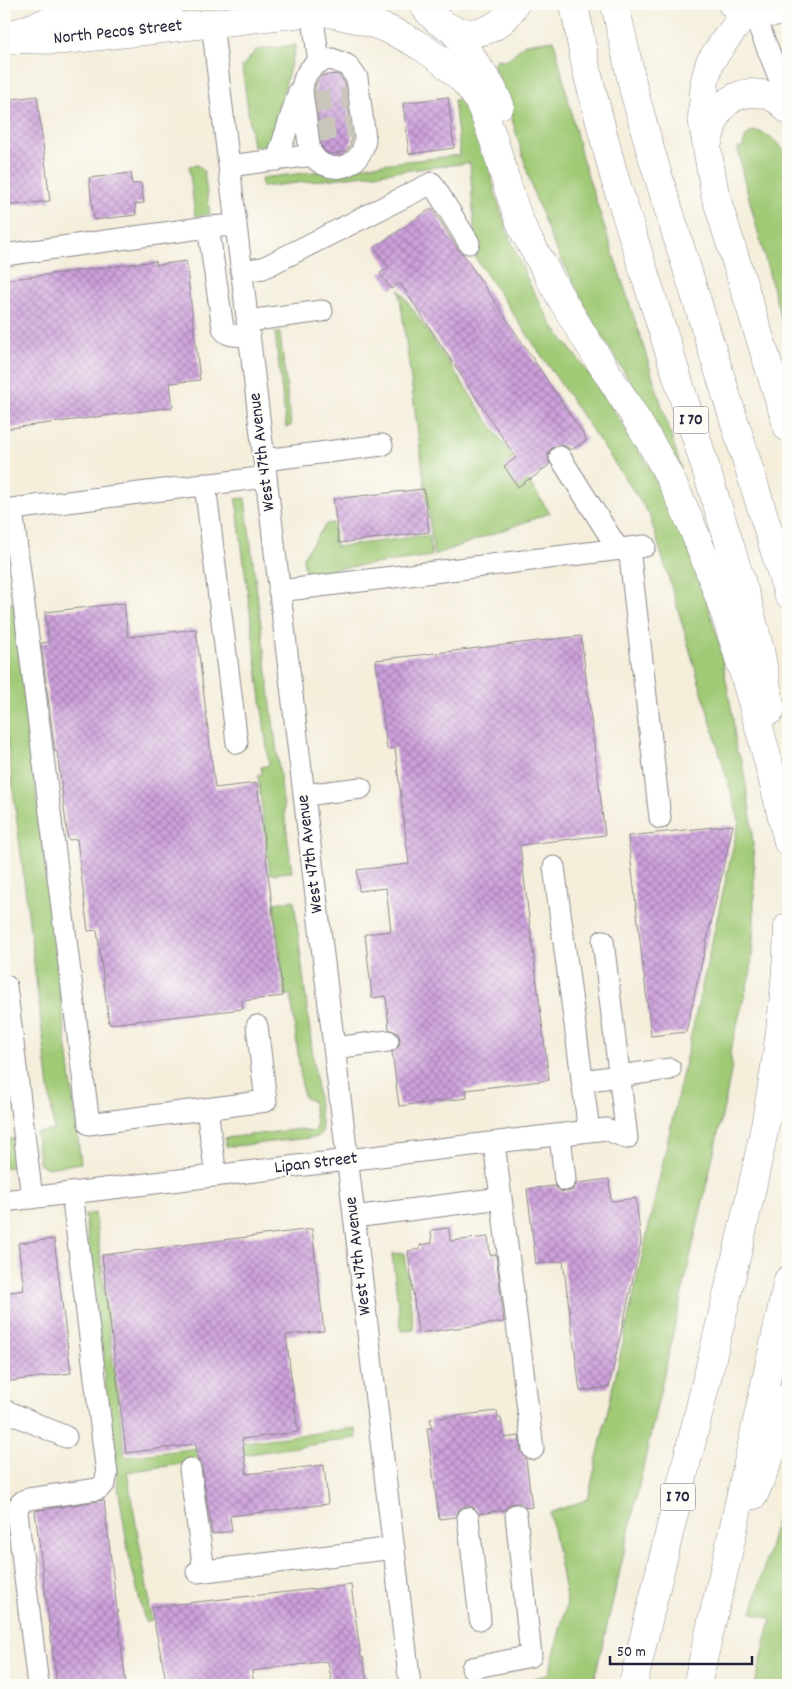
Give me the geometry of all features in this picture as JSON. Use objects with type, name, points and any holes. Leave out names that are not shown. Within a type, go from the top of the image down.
[{"type":"main road","name":"North Pecos Street","points":[[4,38],[62,17],[171,4]]},
{"type":"main road","points":[[212,23],[236,4]]},
{"type":"main road","name":"North Pecos Street","points":[[4,38],[65,40],[316,11],[350,4]]},
{"type":"main road","points":[[407,4],[469,32],[476,32],[491,27],[514,9]]},
{"type":"main road","name":"I 70","points":[[574,4],[586,68],[614,176],[748,603],[760,650],[776,736],[788,842]]},
{"type":"main road","name":"I 70","points":[[616,4],[634,91],[652,156],[788,594]]},
{"type":"main road","points":[[788,10],[770,14],[744,9],[707,71],[702,118],[716,194],[788,428]]},
{"type":"main road","points":[[316,11],[375,25],[406,38],[442,60],[471,89],[483,108],[524,231],[586,340],[641,426],[683,505],[715,587],[740,662],[761,731],[788,842]]},
{"type":"main road","points":[[436,17],[491,86],[499,104],[550,277]]},
{"type":"main road","points":[[707,147],[719,111],[735,97],[745,94],[762,94],[776,99],[788,110]]},
{"type":"main road","name":"I 70","points":[[633,1685],[755,1178],[779,1044],[787,966],[788,927]]},
{"type":"main road","points":[[697,1685],[788,1280]]},
{"type":"main road","points":[[727,1558],[775,1444],[788,1397]]},
{"type":"street","points":[[744,9],[788,100]]},
{"type":"street","points":[[316,11],[319,62]]},
{"type":"street","name":"West 47th Avenue","points":[[212,23],[410,1685]]},
{"type":"street","points":[[276,160],[302,82],[306,72],[319,62],[332,59],[347,65],[357,78],[354,97],[357,126],[364,146],[360,155],[344,167],[334,168],[316,160],[310,152],[307,103],[302,82]]},
{"type":"street","points":[[229,166],[313,155]]},
{"type":"street","points":[[241,271],[263,268],[432,183],[469,243]]},
{"type":"street","points":[[4,256],[236,224]]},
{"type":"street","points":[[208,228],[224,331],[228,335],[248,328],[322,311]]},
{"type":"street","points":[[257,1026],[266,1102],[89,1124],[12,509],[205,484],[265,468],[382,445]]},
{"type":"street","points":[[560,457],[630,548],[660,818]]},
{"type":"street","points":[[205,484],[237,743]]},
{"type":"street","points":[[279,591],[630,548]]},
{"type":"street","points":[[304,795],[361,788]]},
{"type":"street","points":[[554,867],[589,1131]]},
{"type":"street","points":[[603,941],[620,1076]]},
{"type":"street","points":[[4,987],[6,986],[32,1198]]},
{"type":"street","points":[[334,1048],[388,1041]]},
{"type":"street","points":[[582,1081],[670,1069]]},
{"type":"street","name":"Lipan Street","points":[[4,1202],[606,1129],[627,1138],[620,1076]]},
{"type":"street","points":[[207,1109],[216,1176]]},
{"type":"street","points":[[560,1135],[566,1180]]},
{"type":"street","points":[[494,1143],[532,1449]]},
{"type":"street","points":[[38,1685],[16,1512],[20,1503],[28,1499],[98,1489],[105,1484],[107,1474],[72,1193]]},
{"type":"street","points":[[354,1217],[501,1198]]},
{"type":"street","points":[[4,1410],[66,1437]]},
{"type":"street","points":[[190,1469],[200,1572],[394,1548]]},
{"type":"street","points":[[472,1668],[531,1656],[516,1515]]},
{"type":"street","points":[[468,1518],[480,1619]]},
{"type":"green space","points":[[554,40],[582,158],[681,468],[676,468],[649,412],[594,323],[552,241],[533,191],[505,95],[493,65],[497,59],[507,60],[525,44]]},
{"type":"green space","points":[[296,45],[269,144],[253,147],[242,67],[256,50]]},
{"type":"green space","points":[[465,99],[486,155],[496,196],[509,236],[531,287],[554,328],[584,367],[618,417],[659,482],[674,512],[702,587],[719,642],[733,718],[736,749],[742,761],[751,817],[754,861],[754,922],[751,971],[730,1052],[732,1065],[726,1098],[593,1685],[514,1685],[549,1674],[567,1602],[550,1513],[588,1499],[739,820],[649,514],[476,259],[470,163],[262,187],[261,178],[460,155],[454,100]]},
{"type":"green space","points":[[757,131],[767,135],[776,142],[788,158],[788,345],[742,172],[738,148],[743,147],[748,134]]},
{"type":"green space","points":[[198,165],[204,171],[210,214],[195,216],[189,166]]},
{"type":"green space","points":[[399,289],[550,513],[434,555]]},
{"type":"green space","points":[[275,333],[280,333],[291,426],[286,427]]},
{"type":"green space","points":[[245,498],[292,872],[270,874],[258,775],[262,774],[261,767],[269,765],[236,499]]},
{"type":"green space","points":[[333,523],[336,547],[429,535],[432,556],[305,573],[303,557],[326,524]]},
{"type":"green space","points":[[13,603],[81,1163],[47,1168],[39,1163],[36,1133],[54,1130],[4,713],[4,604]]},
{"type":"green space","points":[[294,900],[322,1131],[318,1137],[226,1147],[225,1138],[301,1129],[312,1132],[315,1129],[313,1102],[303,1096],[291,995],[285,995],[274,903]]},
{"type":"green space","points":[[14,1138],[17,1166],[4,1168],[4,1139]]},
{"type":"green space","points":[[95,1213],[125,1457],[356,1428],[357,1438],[127,1472],[152,1620],[145,1622],[129,1556],[117,1480],[85,1215]]},
{"type":"green space","points":[[404,1253],[414,1330],[401,1331],[392,1254]]},
{"type":"green space","points":[[788,1476],[788,1685],[755,1685],[771,1619],[752,1613]]},
{"type":"building","points":[[336,74],[345,83],[352,138],[350,146],[345,152],[332,154],[326,152],[322,147],[315,91],[316,83],[321,76]]},
{"type":"building","points":[[37,96],[50,201],[4,206],[4,100]]},
{"type":"building","points":[[448,97],[454,148],[409,154],[403,103]]},
{"type":"building","points":[[131,173],[132,184],[141,183],[144,203],[135,204],[136,215],[94,220],[89,178]]},
{"type":"building","points":[[432,208],[458,250],[463,254],[587,440],[571,450],[566,446],[560,445],[553,447],[549,451],[550,464],[518,487],[504,466],[516,458],[400,283],[391,289],[380,273],[389,268],[375,247]]},
{"type":"building","points":[[156,261],[156,265],[186,261],[200,380],[170,383],[173,407],[4,429],[4,280]]},
{"type":"building","points":[[424,489],[429,532],[339,543],[333,499]]},
{"type":"building","points":[[124,603],[128,637],[196,629],[215,788],[257,783],[283,996],[242,1001],[243,1009],[109,1024],[97,930],[88,931],[77,839],[68,840],[41,643],[49,642],[45,612]]},
{"type":"building","points":[[581,636],[605,835],[520,845],[549,1080],[466,1090],[467,1098],[399,1106],[392,1052],[399,1046],[400,1039],[398,1033],[389,1029],[386,996],[372,998],[365,934],[391,931],[386,888],[359,891],[357,870],[409,864],[395,748],[387,749],[376,660]]},
{"type":"building","points":[[733,825],[686,1032],[651,1036],[628,836]]},
{"type":"building","points":[[609,1179],[611,1201],[636,1198],[641,1242],[609,1387],[580,1391],[563,1261],[536,1264],[527,1189],[554,1186],[560,1191],[567,1192],[573,1190],[577,1183]]},
{"type":"building","points":[[449,1228],[450,1241],[488,1237],[490,1255],[496,1254],[504,1322],[418,1333],[408,1251],[420,1249],[420,1245],[432,1243],[431,1230]]},
{"type":"building","points":[[312,1229],[324,1331],[286,1335],[298,1432],[242,1439],[247,1474],[324,1465],[328,1504],[230,1516],[232,1531],[212,1534],[202,1467],[198,1460],[196,1444],[126,1453],[102,1255]]},
{"type":"building","points":[[54,1239],[71,1373],[4,1382],[4,1293],[24,1290],[18,1243]]},
{"type":"building","points":[[497,1411],[498,1418],[501,1418],[504,1438],[519,1436],[521,1451],[526,1459],[532,1507],[526,1508],[521,1503],[514,1503],[508,1505],[504,1510],[479,1514],[473,1507],[467,1506],[460,1508],[456,1517],[439,1519],[427,1428],[432,1428],[430,1419]]},
{"type":"building","points":[[104,1500],[126,1685],[57,1685],[35,1511]]},
{"type":"building","points":[[351,1585],[361,1658],[363,1657],[367,1683],[332,1685],[328,1661],[252,1671],[254,1685],[167,1685],[151,1607]]},
{"type":"tunnel","points":[[310,103],[348,98]]},
{"type":"tunnel","points":[[314,132],[351,127]]}]
